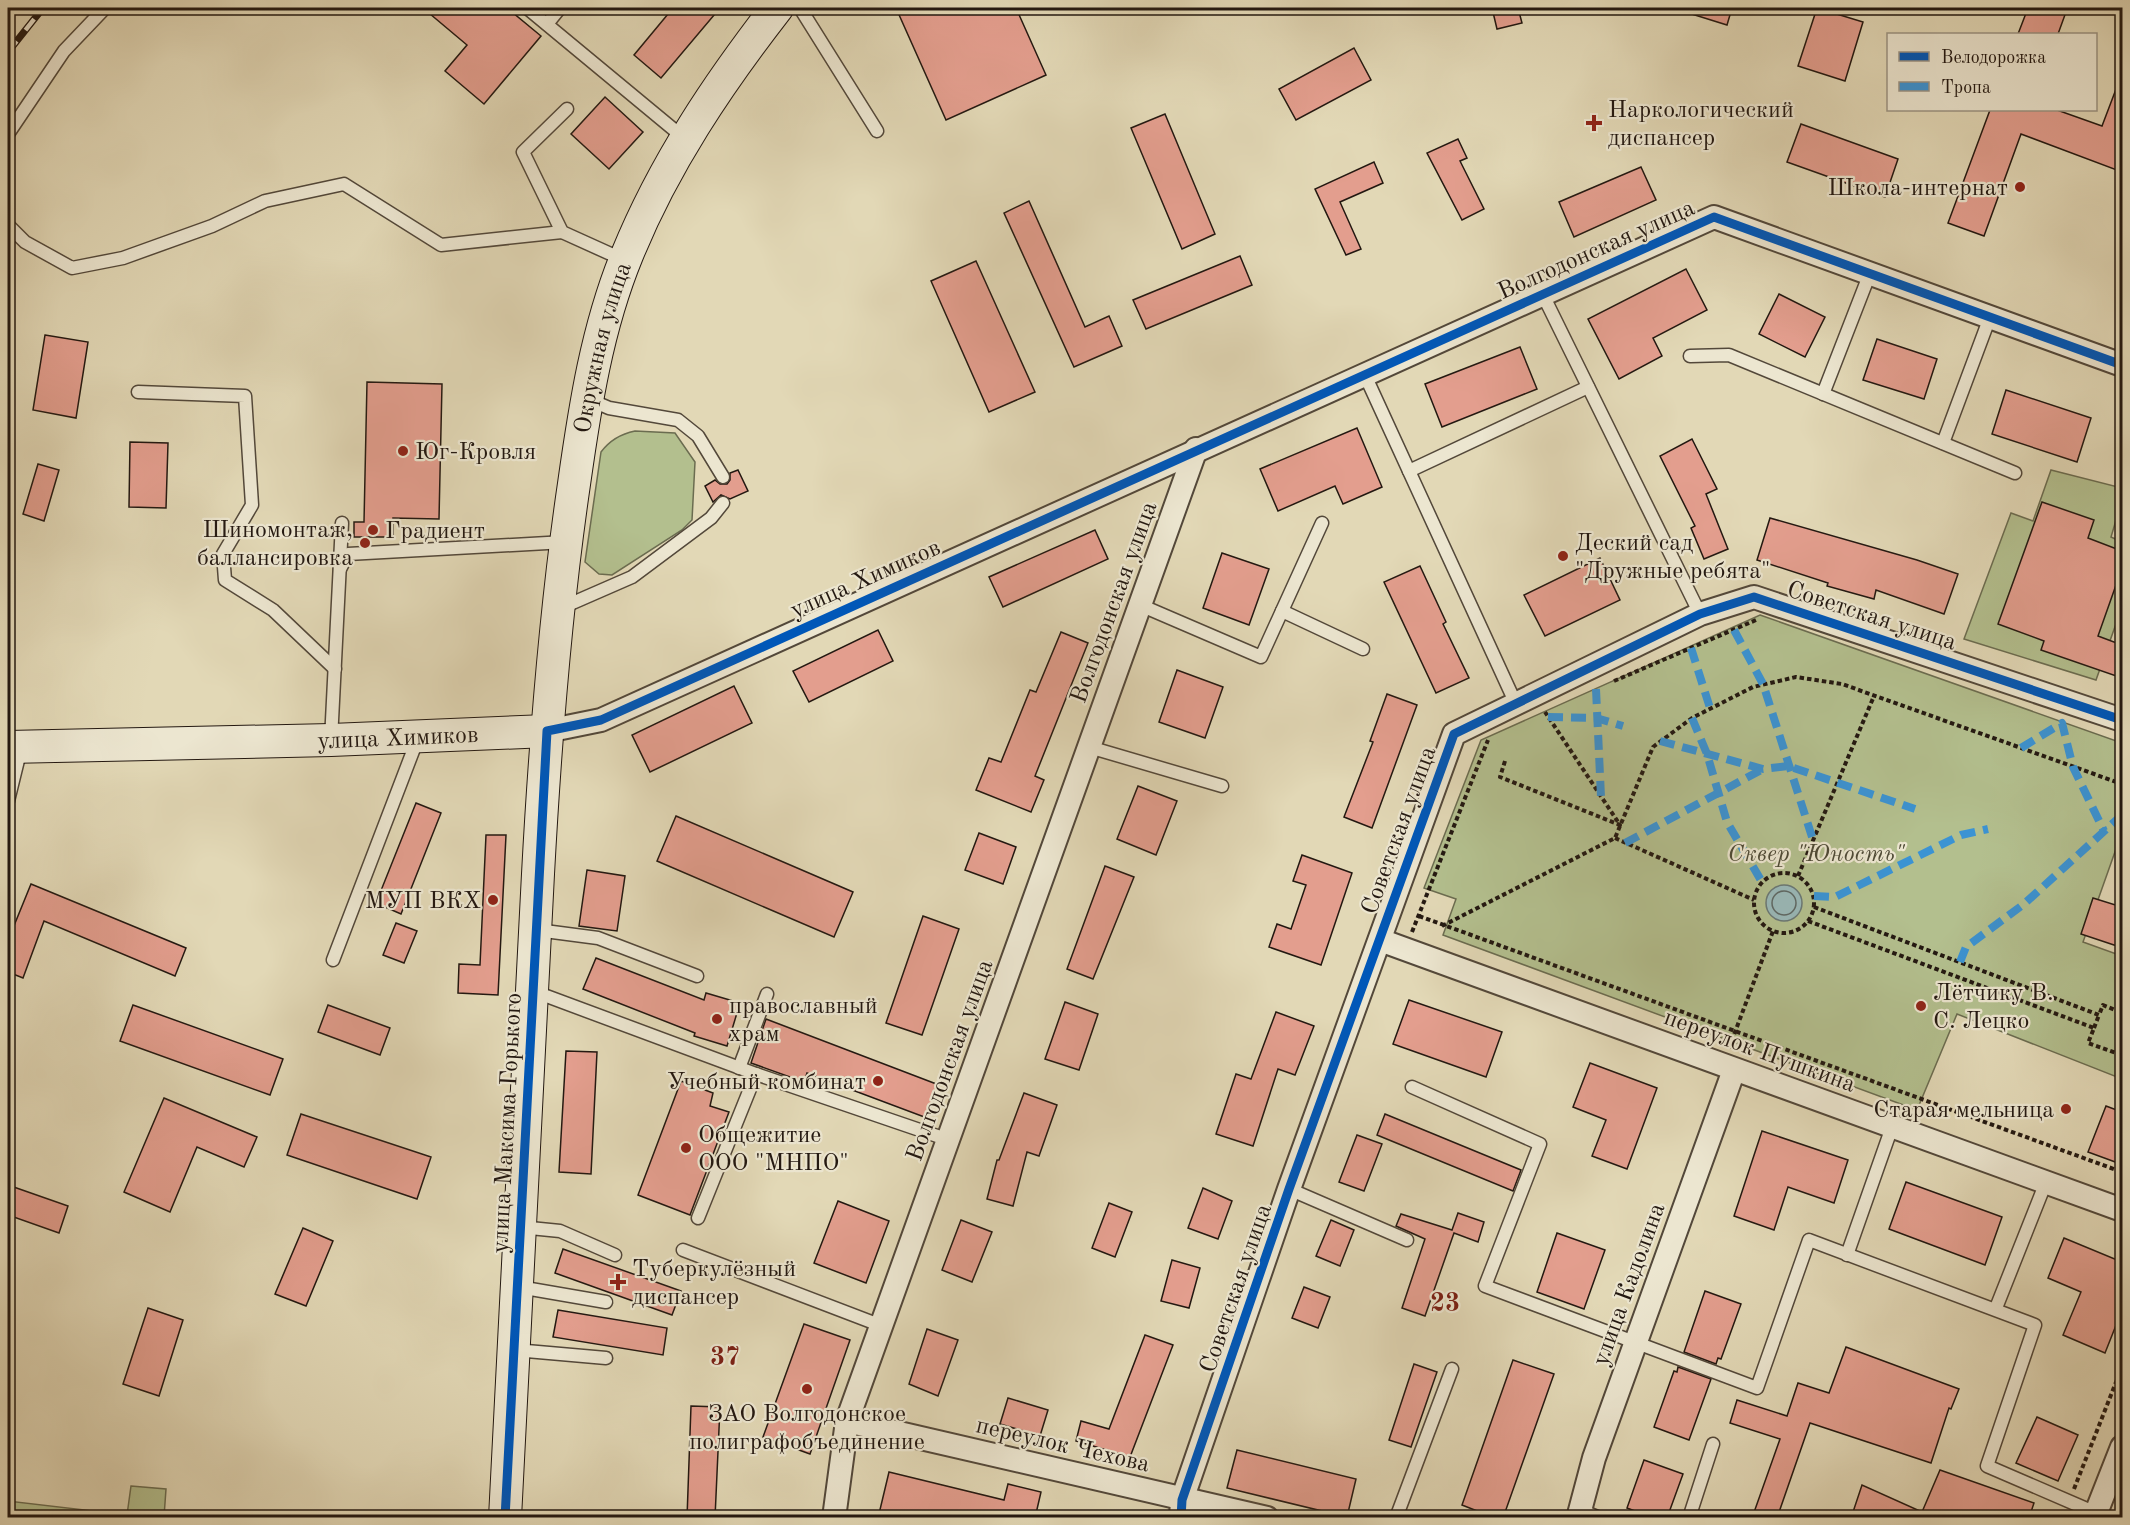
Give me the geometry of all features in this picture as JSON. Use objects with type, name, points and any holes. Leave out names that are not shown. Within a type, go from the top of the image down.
[{"type":"main road","name":"Окружная улица","points":[[547,731],[565,542],[586,399],[601,330],[625,261],[671,161],[722,79],[777,8]]},
{"type":"main road","name":"улица Химиков","points":[[15,747],[331,740],[547,731]]},
{"type":"main road","name":"улица Максима Горького","points":[[505,1518],[547,731]]},
{"type":"street","name":"Волгодонская улица","points":[[834,1518],[847,1421],[1196,449],[1714,217],[2122,365]]},
{"type":"street","name":"улица Химиков","points":[[547,731],[601,720],[1196,449]]},
{"type":"street","name":"Советская улица","points":[[1182,1509],[1289,1190],[1454,734],[1532,707],[1700,614],[1754,597],[2122,720]]},
{"type":"street","name":"переулок Пушкина","points":[[1380,940],[2122,1210]]},
{"type":"street","name":"улица Кадолина","points":[[1586,1515],[1594,1458],[1734,1070]]},
{"type":"street","name":"переулок Чехова","points":[[847,1421],[1182,1509],[1267,1518]]},
{"type":"street","points":[[2095,1515],[2122,1447]]},
{"type":"lane","points":[[8,134],[64,51],[105,8]]},
{"type":"lane","points":[[527,8],[685,139]]},
{"type":"lane","points":[[547,24],[560,8]]},
{"type":"lane","points":[[800,8],[877,131]]},
{"type":"lane","points":[[562,232],[523,152],[567,109]]},
{"type":"lane","points":[[8,225],[25,242],[72,268],[123,258],[212,226],[265,201],[344,184],[441,245],[562,232],[625,261]]},
{"type":"lane","points":[[1822,394],[1869,273]]},
{"type":"lane","points":[[1543,295],[1700,614]]},
{"type":"lane","points":[[1943,443],[1990,317]]},
{"type":"lane","points":[[1690,356],[1729,356],[2015,473]]},
{"type":"lane","points":[[1364,373],[1409,471],[1532,707]]},
{"type":"lane","points":[[1409,471],[1588,387]]},
{"type":"lane","points":[[138,392],[245,396],[252,505],[223,554],[225,580],[273,610],[335,669]]},
{"type":"lane","points":[[586,399],[609,408],[678,420],[698,436],[723,477]]},
{"type":"lane","points":[[557,610],[632,577],[711,518],[723,503]]},
{"type":"lane","points":[[331,740],[342,523]]},
{"type":"lane","points":[[1140,605],[1261,657],[1322,523]]},
{"type":"lane","points":[[340,569],[348,554],[565,542]]},
{"type":"lane","points":[[1282,611],[1363,649]]},
{"type":"lane","points":[[333,960],[419,737]]},
{"type":"lane","points":[[8,801],[15,747]]},
{"type":"lane","points":[[1089,747],[1222,786]]},
{"type":"lane","points":[[536,930],[598,938],[697,976]]},
{"type":"lane","points":[[532,991],[739,1068],[949,1140]]},
{"type":"lane","points":[[739,1068],[767,994]]},
{"type":"lane","points":[[698,1218],[756,1074]]},
{"type":"lane","points":[[1412,1087],[1540,1144],[1485,1286],[1757,1388],[1809,1239],[1846,1255],[1996,1308],[2035,1325],[1987,1466],[2095,1515]]},
{"type":"lane","points":[[1846,1255],[1892,1127]]},
{"type":"lane","points":[[1996,1308],[2046,1182]]},
{"type":"lane","points":[[1289,1190],[1407,1240]]},
{"type":"lane","points":[[520,1227],[560,1231],[615,1255]]},
{"type":"lane","points":[[683,1250],[882,1326]]},
{"type":"lane","points":[[517,1286],[606,1302]]},
{"type":"lane","points":[[513,1350],[606,1359]]},
{"type":"lane","points":[[1396,1518],[1452,1369]]},
{"type":"lane","points":[[1689,1518],[1713,1444]]},
{"type":"path","points":[[1606,685],[1758,619]]},
{"type":"path","points":[[1442,926],[1615,838],[1653,747],[1692,718],[1744,691],[1797,677],[1842,684],[2122,784]]},
{"type":"path","points":[[1798,876],[1874,696]]},
{"type":"path","points":[[1532,707],[1554,707]]},
{"type":"path","points":[[1532,707],[1620,825]]},
{"type":"path","points":[[1497,736],[1487,741],[1419,916],[2122,1172]]},
{"type":"path","points":[[1505,761],[1500,777],[1620,825]]},
{"type":"path","points":[[1615,838],[1754,900]]},
{"type":"path","points":[[1779,873],[1798,876],[1808,884],[1814,896],[1814,907],[1808,921],[1792,932],[1773,931],[1758,919],[1754,900],[1756,890],[1769,876],[1779,873]]},
{"type":"path","points":[[1814,907],[2099,1015]]},
{"type":"path","points":[[1808,921],[2094,1028]]},
{"type":"path","points":[[1734,1070],[1729,1049],[1773,931]]},
{"type":"path","points":[[2117,1010],[2122,996]]},
{"type":"path","points":[[2122,1013],[2103,1005],[2088,1043],[2122,1055]]},
{"type":"path","points":[[2069,1502],[2122,1367]]},
{"type":"green space","points":[[635,431],[675,433],[695,462],[692,520],[682,530],[612,575],[599,574],[585,562],[601,452],[616,438]]},
{"type":"green space","points":[[2051,470],[2122,488],[2122,500],[2111,537],[2122,542],[2122,607],[2096,680],[1964,639],[2011,513],[2033,521]]},
{"type":"green space","name":"Сквер \"Юность\"","points":[[1760,615],[2122,743],[2122,832],[2083,942],[2122,956],[2122,1079],[1957,1014],[1917,1110],[1443,935],[1456,899],[1424,888],[1481,740]]},
{"type":"green space","points":[[131,1486],[166,1489],[164,1517],[8,1517],[8,1501],[127,1515]]},
{"type":"water","points":[[1784,885],[1797,890],[1802,903],[1797,916],[1784,921],[1771,916],[1766,903],[1771,890]]},
{"type":"building","points":[[423,8],[507,8],[541,36],[484,104],[445,71],[467,45]]},
{"type":"building","points":[[673,8],[720,8],[661,78],[634,55]]},
{"type":"building","points":[[896,8],[1016,8],[1046,75],[946,120]]},
{"type":"building","points":[[1492,8],[1518,8],[1522,23],[1497,29]]},
{"type":"building","points":[[1683,8],[1732,8],[1727,25],[1682,11]]},
{"type":"building","points":[[1817,8],[1863,22],[1845,81],[1798,66]]},
{"type":"building","points":[[2028,8],[2055,8],[2066,12],[2058,33],[2018,33]]},
{"type":"building","points":[[1354,48],[1371,80],[1296,120],[1279,89]]},
{"type":"building","points":[[2121,76],[2122,172],[2021,134],[1984,236],[1948,223],[1990,111],[2060,111],[2102,126]]},
{"type":"building","points":[[605,97],[643,132],[609,169],[571,134]]},
{"type":"building","points":[[1165,114],[1215,234],[1182,249],[1131,128]]},
{"type":"building","points":[[1801,124],[1898,159],[1885,197],[1787,162]]},
{"type":"building","points":[[1458,139],[1467,158],[1460,161],[1484,209],[1462,220],[1427,153]]},
{"type":"building","points":[[1374,162],[1383,183],[1340,202],[1361,249],[1346,255],[1315,189]]},
{"type":"building","points":[[1641,167],[1656,200],[1574,237],[1559,202]]},
{"type":"building","points":[[1029,201],[1085,327],[1109,316],[1122,346],[1074,367],[1004,213]]},
{"type":"building","points":[[1240,256],[1252,285],[1146,329],[1133,300]]},
{"type":"building","points":[[976,261],[1035,392],[989,412],[931,281]]},
{"type":"building","points":[[1686,269],[1707,310],[1653,338],[1662,356],[1619,379],[1588,319]]},
{"type":"building","points":[[1779,294],[1825,317],[1805,357],[1759,334]]},
{"type":"building","points":[[45,335],[88,342],[76,418],[33,410]]},
{"type":"building","points":[[1877,339],[1937,359],[1924,399],[1863,380]]},
{"type":"building","points":[[1520,347],[1537,389],[1442,427],[1425,384]]},
{"type":"building","name":"Юг-Кровля","points":[[367,382],[442,384],[439,519],[393,518],[393,537],[354,537],[354,522],[364,522]]},
{"type":"building","points":[[2006,390],[2091,418],[2077,462],[1992,434]]},
{"type":"building","points":[[1357,428],[1382,487],[1343,504],[1335,486],[1278,511],[1260,469]]},
{"type":"building","points":[[1692,439],[1717,489],[1706,494],[1728,549],[1704,559],[1691,528],[1695,526],[1660,456]]},
{"type":"building","points":[[130,442],[168,443],[166,508],[129,507]]},
{"type":"building","points":[[38,464],[59,470],[44,521],[23,514]]},
{"type":"building","points":[[738,470],[748,491],[730,499],[721,495],[713,502],[705,486],[715,480],[720,484],[727,484],[730,480],[730,473]]},
{"type":"building","points":[[2042,502],[2094,520],[2088,538],[2122,551],[2122,568],[2098,636],[2122,645],[2122,678],[2041,650],[2044,641],[1998,624]]},
{"type":"building","points":[[1770,518],[1958,574],[1944,614],[1876,590],[1874,599],[1827,586],[1828,583],[1757,560]]},
{"type":"building","points":[[1095,530],[1108,559],[1003,607],[989,577]]},
{"type":"building","points":[[1222,553],[1269,569],[1249,625],[1203,608]]},
{"type":"building","points":[[1600,558],[1620,600],[1545,636],[1524,595]]},
{"type":"building","points":[[1420,566],[1446,622],[1443,624],[1469,678],[1436,693],[1384,582]]},
{"type":"building","points":[[878,630],[893,661],[809,702],[793,671]]},
{"type":"building","points":[[1061,632],[1088,643],[1035,776],[1044,780],[1031,812],[976,790],[989,758],[1001,762],[1030,690],[1036,692]]},
{"type":"building","points":[[1177,670],[1223,687],[1205,738],[1159,722]]},
{"type":"building","points":[[734,686],[752,723],[650,772],[632,735]]},
{"type":"building","points":[[1387,694],[1417,705],[1372,828],[1344,817],[1373,742],[1370,741]]},
{"type":"building","points":[[1138,786],[1177,801],[1156,855],[1117,839]]},
{"type":"building","points":[[416,803],[441,813],[401,914],[376,903]]},
{"type":"building","points":[[676,816],[853,892],[834,937],[657,861]]},
{"type":"building","points":[[979,833],[1016,847],[1003,884],[965,870]]},
{"type":"building","name":"МУП ВКХ","points":[[486,835],[506,835],[498,995],[458,993],[459,964],[480,965]]},
{"type":"building","points":[[1302,855],[1352,873],[1321,965],[1269,947],[1277,924],[1291,929],[1306,885],[1293,881]]},
{"type":"building","points":[[1105,866],[1134,877],[1093,979],[1067,969]]},
{"type":"building","points":[[587,870],[625,876],[617,931],[579,926]]},
{"type":"building","points":[[31,884],[186,948],[175,976],[44,921],[23,978],[8,972],[8,932],[11,933]]},
{"type":"building","points":[[2093,898],[2122,907],[2122,929],[2117,946],[2081,934]]},
{"type":"building","points":[[923,916],[959,929],[922,1035],[886,1023]]},
{"type":"building","points":[[396,923],[417,931],[404,963],[383,955]]},
{"type":"building","points":[[596,958],[704,1000],[706,993],[740,1003],[727,1046],[694,1036],[695,1033],[583,989]]},
{"type":"building","points":[[1409,1000],[1502,1032],[1486,1077],[1393,1044]]},
{"type":"building","points":[[1065,1002],[1098,1014],[1079,1070],[1045,1059]]},
{"type":"building","points":[[133,1005],[283,1059],[270,1095],[120,1041]]},
{"type":"building","points":[[328,1005],[390,1028],[380,1055],[318,1032]]},
{"type":"building","points":[[1276,1012],[1314,1026],[1295,1075],[1278,1069],[1253,1146],[1216,1134],[1236,1074],[1251,1079]]},
{"type":"building","points":[[766,1019],[939,1085],[927,1118],[807,1073],[804,1082],[751,1063]]},
{"type":"building","points":[[566,1051],[597,1052],[591,1174],[559,1172]]},
{"type":"building","points":[[1590,1063],[1657,1088],[1627,1169],[1592,1156],[1606,1120],[1573,1107]]},
{"type":"building","name":"Общежитие ООО \"МНПО\"","points":[[681,1081],[713,1093],[710,1106],[729,1112],[690,1215],[638,1195]]},
{"type":"building","points":[[1024,1093],[1057,1105],[1039,1156],[1027,1152],[1013,1206],[987,1199],[997,1160],[999,1160]]},
{"type":"building","points":[[164,1098],[257,1137],[244,1167],[197,1147],[170,1212],[124,1192]]},
{"type":"building","points":[[2106,1106],[2122,1112],[2122,1151],[2118,1163],[2088,1152]]},
{"type":"building","points":[[301,1114],[431,1157],[417,1199],[287,1155]]},
{"type":"building","points":[[1385,1114],[1521,1170],[1513,1191],[1377,1135]]},
{"type":"building","points":[[1762,1131],[1848,1160],[1834,1203],[1788,1187],[1774,1230],[1734,1216]]},
{"type":"building","points":[[1357,1135],[1382,1144],[1364,1191],[1339,1182]]},
{"type":"building","points":[[1906,1182],[2002,1217],[1985,1265],[1889,1229]]},
{"type":"building","points":[[8,1185],[68,1206],[59,1233],[8,1215]]},
{"type":"building","points":[[1203,1188],[1232,1201],[1218,1239],[1188,1228]]},
{"type":"building","points":[[838,1201],[889,1221],[866,1283],[814,1263]]},
{"type":"building","points":[[1109,1203],[1132,1212],[1115,1257],[1092,1248]]},
{"type":"building","points":[[1458,1213],[1484,1222],[1478,1242],[1454,1233],[1425,1316],[1402,1308],[1425,1239],[1396,1226],[1401,1214],[1452,1230]]},
{"type":"building","points":[[961,1220],[992,1232],[972,1282],[942,1270]]},
{"type":"building","points":[[1331,1220],[1354,1230],[1340,1266],[1316,1256]]},
{"type":"building","points":[[303,1228],[333,1241],[306,1306],[275,1294]]},
{"type":"building","points":[[1557,1233],[1605,1250],[1584,1309],[1537,1292]]},
{"type":"building","points":[[2064,1238],[2122,1262],[2122,1310],[2105,1353],[2063,1335],[2081,1292],[2048,1278]]},
{"type":"building","name":"Туберкулёзный диспансер","points":[[563,1249],[681,1291],[672,1315],[555,1273]]},
{"type":"building","points":[[1172,1260],[1200,1268],[1189,1308],[1161,1301]]},
{"type":"building","points":[[1304,1287],[1330,1297],[1318,1328],[1292,1318]]},
{"type":"building","points":[[1705,1291],[1741,1304],[1721,1359],[1718,1358],[1716,1364],[1684,1352]]},
{"type":"building","points":[[148,1308],[183,1320],[159,1396],[123,1384]]},
{"type":"building","points":[[558,1310],[667,1328],[663,1355],[553,1337]]},
{"type":"building","name":"ЗАО Волгодонское полиграфобъединение","points":[[804,1324],[850,1340],[810,1454],[763,1437]]},
{"type":"building","points":[[927,1329],[958,1340],[938,1396],[909,1384]]},
{"type":"building","points":[[1145,1335],[1173,1345],[1130,1457],[1076,1441],[1081,1421],[1109,1429]]},
{"type":"building","points":[[1846,1347],[1959,1389],[1951,1409],[1949,1408],[1931,1463],[1810,1423],[1777,1518],[1752,1518],[1780,1439],[1730,1423],[1737,1400],[1787,1416],[1798,1383],[1829,1393]]},
{"type":"building","points":[[1513,1360],[1554,1374],[1503,1518],[1495,1518],[1462,1505]]},
{"type":"building","points":[[1414,1364],[1437,1372],[1411,1447],[1389,1440]]},
{"type":"building","points":[[1678,1367],[1711,1379],[1689,1440],[1654,1427],[1674,1371],[1677,1372]]},
{"type":"building","points":[[1008,1398],[1048,1410],[1040,1436],[1000,1424]]},
{"type":"building","points":[[691,1406],[720,1407],[715,1518],[687,1518]]},
{"type":"building","points":[[2037,1417],[2078,1435],[2058,1481],[2016,1463]]},
{"type":"building","points":[[1237,1450],[1356,1479],[1347,1517],[1227,1488]]},
{"type":"building","points":[[1644,1460],[1683,1474],[1667,1518],[1653,1518],[1627,1508]]},
{"type":"building","points":[[1940,1470],[2034,1503],[2029,1518],[1851,1518],[1862,1485],[1922,1512]]},
{"type":"building","points":[[889,1472],[1004,1500],[1008,1484],[1041,1492],[1035,1518],[878,1518]]},
{"type":"railway","points":[[8,52],[43,8]]},
{"type":"marked path","points":[[1734,630],[1763,684],[1813,840]]},
{"type":"marked path","points":[[1691,648],[1710,708]]},
{"type":"marked path","points":[[1596,689],[1601,797]]},
{"type":"marked path","points":[[1548,717],[1596,718],[1623,726]]},
{"type":"marked path","points":[[1692,718],[1707,754],[1727,822],[1762,882]]},
{"type":"marked path","points":[[2021,748],[2062,723],[2073,767],[2104,831]]},
{"type":"marked path","points":[[1660,741],[1763,769],[1788,766],[1915,809]]},
{"type":"marked path","points":[[1625,843],[1763,769]]},
{"type":"marked path","points":[[1960,962],[1966,947],[2024,904],[2122,815]]},
{"type":"marked path","points":[[1814,896],[1835,897],[1961,835],[1988,829]]},
{"type":"cycle path","points":[[505,1518],[547,731],[601,720],[1714,217],[2122,365]]},
{"type":"cycle path","points":[[1181,1518],[1182,1500],[1289,1189],[1454,734],[1700,614],[1754,597],[2122,720]]},
{"type":"place","name":"Наркологический диспансер","points":[[1594,123]]},
{"type":"place","name":"Школа-интернат","points":[[2020,187]]},
{"type":"place","name":"Юг-Кровля","points":[[403,451]]},
{"type":"place","name":"Градиент","points":[[373,530]]},
{"type":"place","name":"Шиномонтаж, баллансировка","points":[[365,543]]},
{"type":"place","name":"Деский сад \"Дружные ребята\"","points":[[1563,556]]},
{"type":"place","name":"МУП ВКХ","points":[[493,900]]},
{"type":"place","name":"Лётчику В. С. Лецко","points":[[1921,1006]]},
{"type":"place","name":"православный храм","points":[[717,1019]]},
{"type":"place","name":"Учебный комбинат","points":[[878,1081]]},
{"type":"place","name":"Старая мельница","points":[[2066,1109]]},
{"type":"place","name":"Общежитие ООО \"МНПО\"","points":[[686,1148]]},
{"type":"place","name":"Туберкулёзный диспансер","points":[[618,1282]]},
{"type":"place","name":"ЗАО Волгодонское полиграфобъединение","points":[[807,1389]]},
{"type":"district","name":"23","points":[[1445,1302]]},
{"type":"district","name":"37","points":[[725,1356]]}]
